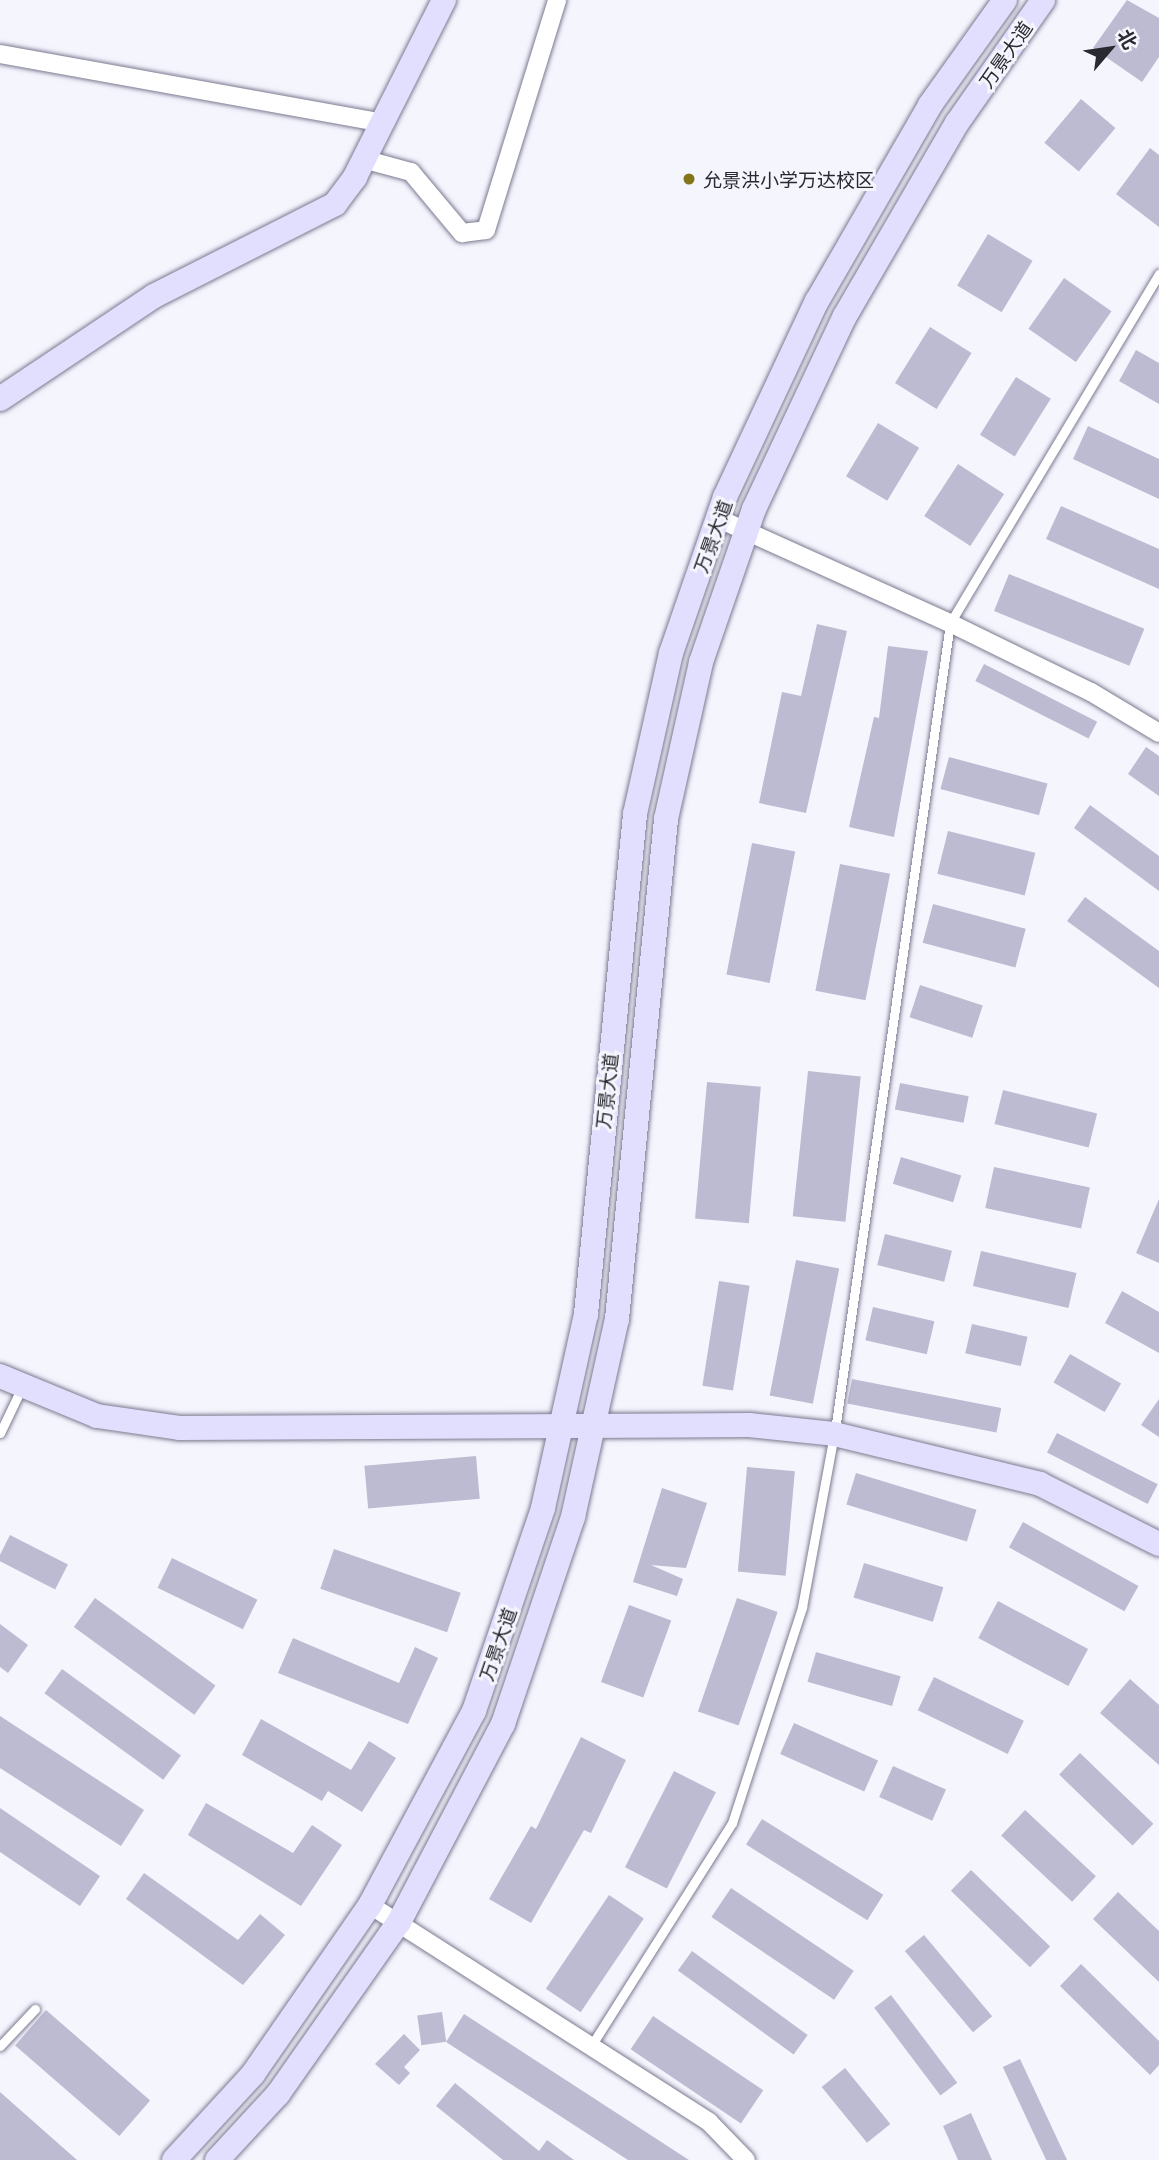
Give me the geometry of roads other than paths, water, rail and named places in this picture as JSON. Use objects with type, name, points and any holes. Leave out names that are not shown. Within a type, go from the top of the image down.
[{"type":"main road","points":[[0,399],[153,296],[306,224],[335,204],[362,159],[377,122],[444,0]]},
{"type":"main road","name":"万景大道","points":[[174,2160],[253,2074],[370,1905],[474,1711],[543,1508],[586,1314],[635,814],[670,653],[718,519],[817,302],[930,106],[1004,0]]},
{"type":"main road","name":"万景大道","points":[[217,2160],[278,2094],[399,1922],[503,1724],[573,1517],[617,1319],[666,820],[701,662],[748,527],[845,316],[957,123],[1043,0]]},
{"type":"main road","points":[[0,1376],[97,1416],[179,1428],[749,1425],[834,1434],[1040,1484],[1159,1544]]},
{"type":"street","points":[[362,159],[411,172],[462,233],[486,230],[557,0]]},
{"type":"street","points":[[0,54],[377,122]]},
{"type":"street","points":[[718,519],[748,527],[950,623],[1159,733]]},
{"type":"street","points":[[370,1905],[709,2122],[746,2160]]},
{"type":"lane","points":[[591,2046],[732,1823],[802,1606],[834,1434],[950,623],[1159,274]]},
{"type":"lane","points":[[0,1433],[23,1387]]},
{"type":"lane","points":[[0,2046],[35,2009]]},
{"type":"place","name":"允景洪小学万达校区","points":[[689,179]]}]
